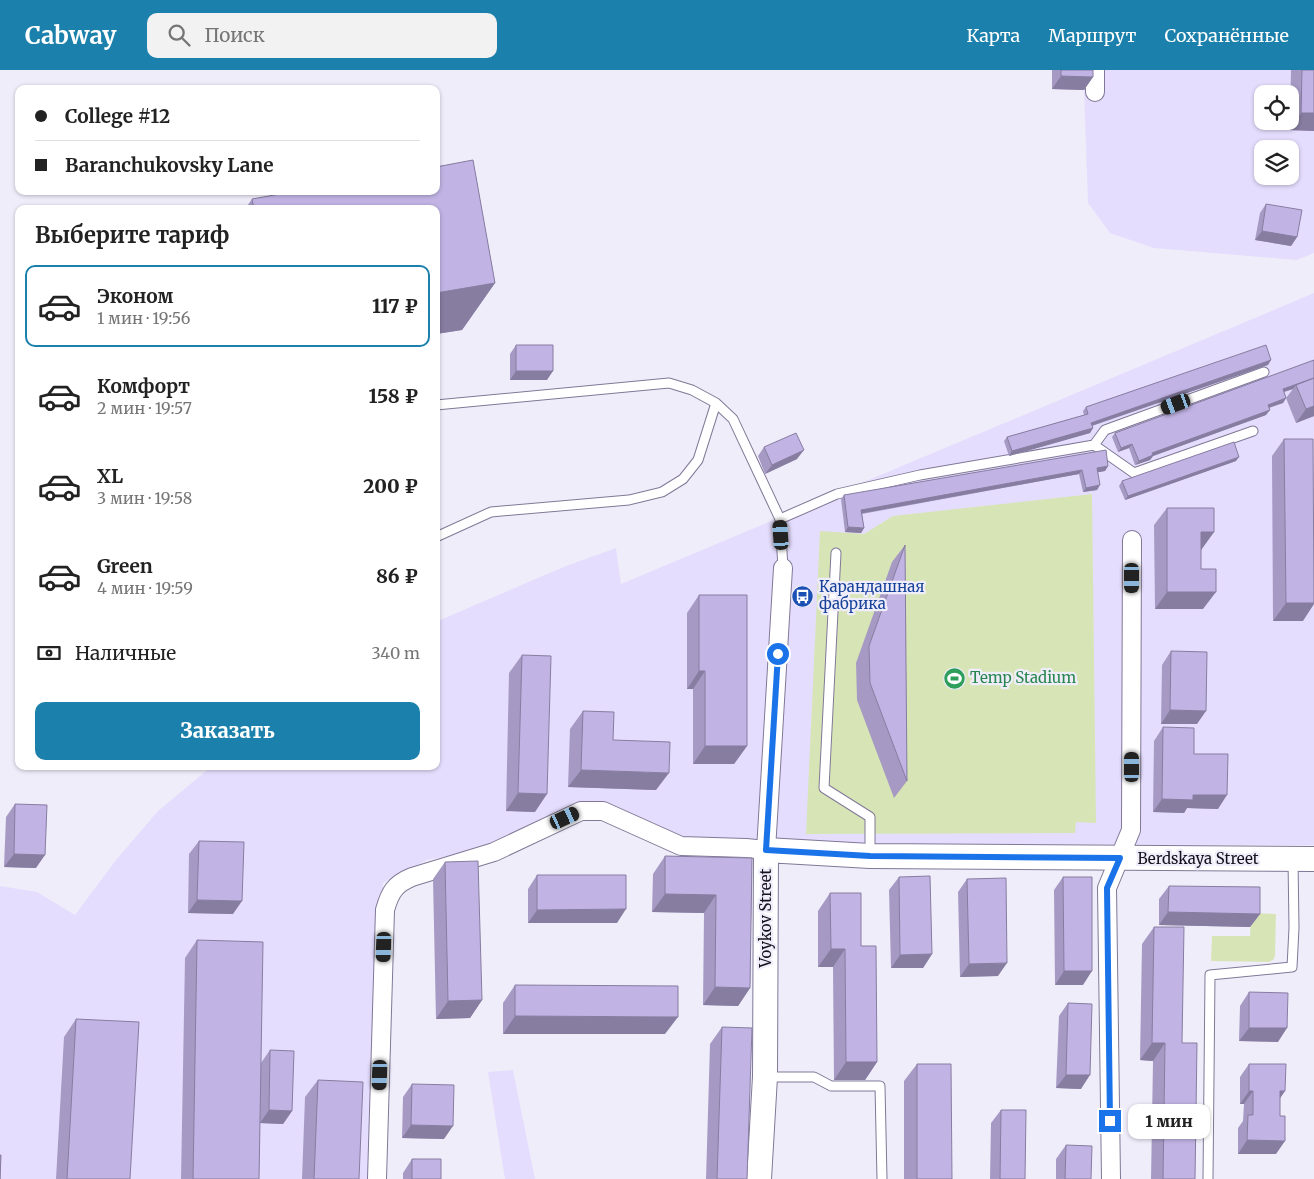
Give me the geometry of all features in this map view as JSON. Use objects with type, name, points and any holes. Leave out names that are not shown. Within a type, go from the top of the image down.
[{"type":"street","points":[[1095,70],[1095,92]]},
{"type":"street","points":[[1111,1179],[1107,888],[1132,830],[1132,540]]},
{"type":"street","name":"Voykov Street","points":[[760,1179],[765,1077],[766,850],[783,568]]},
{"type":"street","name":"Berdskaya Street","points":[[377,1179],[385,910],[388,898],[394,888],[403,881],[494,852],[581,811],[603,811],[681,846],[870,856],[1303,859]]},
{"type":"lane","points":[[780,518],[837,494],[920,475],[1094,445],[1105,430],[1264,372]]},
{"type":"lane","points":[[440,406],[669,383],[692,390],[716,403],[733,419],[780,518],[783,568]]},
{"type":"lane","points":[[440,535],[492,512],[629,500],[662,492],[683,480],[698,460],[716,403]]},
{"type":"lane","points":[[1094,445],[1134,473],[1253,431]]},
{"type":"lane","points":[[836,553],[824,788],[870,817],[870,856]]},
{"type":"lane","points":[[1208,1179],[1210,975],[1292,967],[1294,928],[1303,859]]},
{"type":"lane","points":[[765,1077],[814,1077],[831,1086],[880,1086],[882,1179]]},
{"type":"shaded area","points":[[1084,70],[1314,70],[1314,253],[1297,260],[1154,248],[1110,233],[1088,203]]},
{"type":"shaded area","points":[[1314,293],[1314,845],[777,844],[756,840],[681,840],[582,803],[569,806],[546,820],[486,848],[427,860],[383,883],[369,1179],[0,1179],[0,886],[37,892],[75,915],[116,860],[158,811],[207,770],[440,770],[440,620],[566,566],[616,548],[621,584]]},
{"type":"shaded area","points":[[513,1070],[535,1179],[505,1179],[488,1072]]},
{"type":"green space","name":"Temp Stadium","points":[[1092,494],[1096,823],[1076,822],[1075,833],[806,834],[820,531],[864,534],[893,516]]},
{"type":"green space","points":[[1251,913],[1276,914],[1274,959],[1269,962],[1211,961],[1212,936],[1250,936]]},
{"type":"building","points":[[1061,70],[1093,70],[1093,77],[1061,76]]},
{"type":"building","points":[[1302,70],[1314,70],[1314,113],[1301,113]]},
{"type":"building","points":[[473,160],[495,283],[440,292],[440,205],[253,205],[252,199],[274,195],[440,195],[440,166]]},
{"type":"building","points":[[1266,204],[1302,210],[1297,237],[1262,231]]},
{"type":"building","points":[[516,345],[553,345],[553,371],[516,371]]},
{"type":"building","points":[[1266,345],[1271,360],[1091,423],[1093,428],[1012,451],[1007,437],[1088,414],[1086,407]]},
{"type":"building","points":[[1314,360],[1314,378],[1283,389],[1286,398],[1268,405],[1270,410],[1152,453],[1153,455],[1139,461],[1132,444],[1121,448],[1115,433]]},
{"type":"building","points":[[1314,378],[1314,406],[1306,409],[1296,385]]},
{"type":"building","points":[[796,433],[804,450],[772,465],[764,447]]},
{"type":"building","points":[[1284,439],[1313,439],[1314,603],[1286,603]]},
{"type":"building","points":[[1234,442],[1239,457],[1128,496],[1122,481]]},
{"type":"building","points":[[1106,450],[1108,466],[1097,468],[1100,485],[1086,488],[1082,470],[861,510],[864,528],[848,527],[844,495]]},
{"type":"building","points":[[1167,508],[1214,508],[1214,532],[1201,532],[1201,569],[1216,569],[1216,592],[1167,592]]},
{"type":"building","points":[[905,545],[907,781],[870,683],[869,646]]},
{"type":"building","points":[[699,595],[747,595],[747,746],[705,746],[705,671],[699,671]]},
{"type":"building","points":[[1171,651],[1207,652],[1206,711],[1170,710]]},
{"type":"building","points":[[522,655],[551,656],[547,794],[518,793]]},
{"type":"building","points":[[583,711],[614,712],[613,740],[670,742],[669,773],[581,770]]},
{"type":"building","points":[[1163,727],[1194,728],[1194,754],[1228,754],[1227,795],[1193,795],[1193,800],[1162,799]]},
{"type":"building","points":[[15,804],[47,805],[45,855],[14,854]]},
{"type":"building","points":[[199,841],[244,842],[242,901],[197,900]]},
{"type":"building","points":[[665,856],[752,858],[750,988],[715,987],[716,895],[665,894]]},
{"type":"building","points":[[478,861],[482,1000],[448,1001],[445,862]]},
{"type":"building","points":[[537,875],[626,875],[626,909],[537,910]]},
{"type":"building","points":[[930,876],[932,954],[900,955],[899,877]]},
{"type":"building","points":[[1063,877],[1092,877],[1092,971],[1064,971]]},
{"type":"building","points":[[1006,878],[1007,963],[969,964],[967,879]]},
{"type":"building","points":[[1169,886],[1260,887],[1260,914],[1168,912]]},
{"type":"building","points":[[830,893],[861,893],[861,946],[876,946],[877,1062],[846,1062],[845,949],[831,949]]},
{"type":"building","points":[[1154,927],[1184,927],[1182,1043],[1197,1043],[1195,1179],[1163,1179],[1165,1043],[1152,1043]]},
{"type":"building","points":[[197,940],[263,942],[259,1179],[193,1179]]},
{"type":"building","points":[[515,985],[678,986],[678,1017],[515,1016]]},
{"type":"building","points":[[1249,992],[1288,993],[1287,1028],[1249,1028]]},
{"type":"building","points":[[1068,1003],[1092,1004],[1090,1075],[1066,1075]]},
{"type":"building","points":[[76,1019],[139,1022],[130,1179],[67,1179]]},
{"type":"building","points":[[722,1027],[752,1028],[747,1179],[717,1179]]},
{"type":"building","points":[[270,1050],[294,1051],[292,1111],[269,1110]]},
{"type":"building","points":[[917,1064],[951,1064],[952,1179],[917,1179]]},
{"type":"building","points":[[1249,1064],[1286,1064],[1285,1091],[1280,1091],[1280,1116],[1285,1116],[1285,1141],[1247,1140],[1248,1115],[1253,1115],[1253,1091],[1249,1091]]},
{"type":"building","points":[[318,1080],[363,1082],[359,1179],[314,1179]]},
{"type":"building","points":[[412,1084],[454,1085],[453,1126],[411,1125]]},
{"type":"building","points":[[1001,1110],[1026,1110],[1025,1179],[1000,1179]]},
{"type":"building","points":[[1066,1145],[1092,1146],[1091,1179],[1065,1179]]},
{"type":"building","points":[[412,1159],[441,1159],[441,1179],[412,1179]]},
{"type":"place","name":"Карандашная фабрика","points":[[803,596]]},
{"type":"place","name":"Temp Stadium","points":[[954,678]]},
{"type":"route","points":[[778,654],[766,850],[870,856],[1120,858],[1107,888],[1110,1121]]}]
